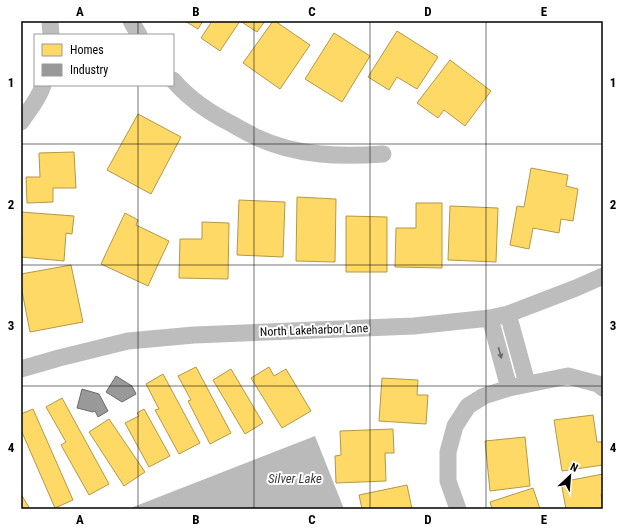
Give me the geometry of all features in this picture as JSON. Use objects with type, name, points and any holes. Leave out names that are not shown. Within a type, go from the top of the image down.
[{"type":"street","points":[[50,21],[51,34]]},
{"type":"street","points":[[131,21],[138,34]]},
{"type":"street","points":[[174,81],[194,100],[215,116],[257,138],[281,146],[331,156],[383,154]]},
{"type":"street","points":[[21,122],[32,107],[43,86]]},
{"type":"street","name":"North Lakeharbor Lane","points":[[21,369],[58,358],[128,341],[194,335],[414,326],[490,318],[508,314],[603,276]]},
{"type":"street","points":[[508,314],[526,384]]},
{"type":"street","points":[[490,318],[509,388]]},
{"type":"street","points":[[458,509],[448,481],[448,452],[455,426],[468,406],[484,396],[509,388],[568,376],[598,384],[603,388]]},
{"type":"water","name":"Silver Lake","points":[[315,436],[344,509],[128,509]]},
{"type":"building: Homes","points":[[185,21],[203,21],[198,29]]},
{"type":"building: Homes","points":[[212,21],[240,21],[220,51],[201,38]]},
{"type":"building: Homes","points":[[240,21],[265,21],[257,32]]},
{"type":"building: Homes","points":[[273,21],[310,45],[280,89],[243,63]]},
{"type":"building: Homes","points":[[397,31],[438,57],[417,89],[397,77],[389,90],[368,77]]},
{"type":"building: Homes","points":[[334,33],[370,56],[342,102],[305,79]]},
{"type":"building: Homes","points":[[450,60],[491,91],[465,126],[444,110],[438,118],[417,103]]},
{"type":"building: Homes","points":[[138,114],[181,137],[151,194],[107,170]]},
{"type":"building: Homes","points":[[74,152],[76,188],[53,188],[53,202],[27,203],[26,177],[40,177],[39,153]]},
{"type":"building: Homes","points":[[531,168],[568,175],[566,186],[578,189],[573,221],[561,219],[559,233],[533,228],[529,249],[510,245],[517,206],[524,207]]},
{"type":"building: Homes","points":[[297,197],[336,199],[335,262],[296,261]]},
{"type":"building: Homes","points":[[239,200],[285,202],[283,257],[237,255]]},
{"type":"building: Homes","points":[[416,203],[442,203],[442,268],[395,267],[396,228],[416,228]]},
{"type":"building: Homes","points":[[450,206],[498,208],[496,262],[448,260]]},
{"type":"building: Homes","points":[[21,212],[74,216],[72,234],[66,233],[64,261],[21,257]]},
{"type":"building: Homes","points":[[125,213],[138,220],[136,225],[169,241],[148,286],[101,264]]},
{"type":"building: Homes","points":[[346,216],[387,217],[387,272],[346,272]]},
{"type":"building: Homes","points":[[202,222],[229,223],[228,279],[179,278],[180,239],[202,239]]},
{"type":"building: Homes","points":[[71,265],[83,322],[30,332],[21,286],[21,274]]},
{"type":"building: Homes","points":[[196,367],[231,433],[210,444],[188,401],[191,400],[178,376]]},
{"type":"building: Homes","points":[[269,367],[274,376],[286,369],[311,411],[282,428],[251,378]]},
{"type":"building: Homes","points":[[231,369],[263,423],[245,434],[213,380]]},
{"type":"building: Homes","points":[[163,374],[200,443],[179,454],[155,410],[159,409],[146,384]]},
{"type":"building: Homes","points":[[382,378],[418,380],[417,395],[428,395],[426,424],[379,421]]},
{"type":"building: Homes","points":[[62,398],[109,484],[89,495],[61,445],[66,442],[46,407]]},
{"type":"building: Homes","points":[[33,409],[73,500],[55,508],[21,430],[21,414]]},
{"type":"building: Homes","points":[[144,409],[170,456],[149,467],[125,423],[139,416],[137,413]]},
{"type":"building: Homes","points":[[593,415],[597,442],[603,442],[603,465],[562,471],[554,420]]},
{"type":"building: Homes","points":[[109,419],[145,472],[124,486],[89,432]]},
{"type":"building: Homes","points":[[393,429],[394,453],[385,453],[386,481],[336,483],[335,456],[341,455],[340,431]]},
{"type":"building: Homes","points":[[525,437],[530,486],[490,491],[485,441]]},
{"type":"building: Homes","points":[[603,474],[603,494],[601,494],[603,509],[566,509],[561,482]]},
{"type":"building: Homes","points":[[407,485],[412,509],[362,509],[359,495]]},
{"type":"building: Homes","points":[[533,488],[540,509],[492,509],[490,502]]},
{"type":"building: Homes","points":[[21,494],[30,509],[21,509]]},
{"type":"building: Industry","points":[[116,376],[132,386],[136,394],[122,402],[106,392]]},
{"type":"building: Industry","points":[[82,389],[99,394],[108,411],[98,417],[95,411],[93,412],[77,408]]}]
